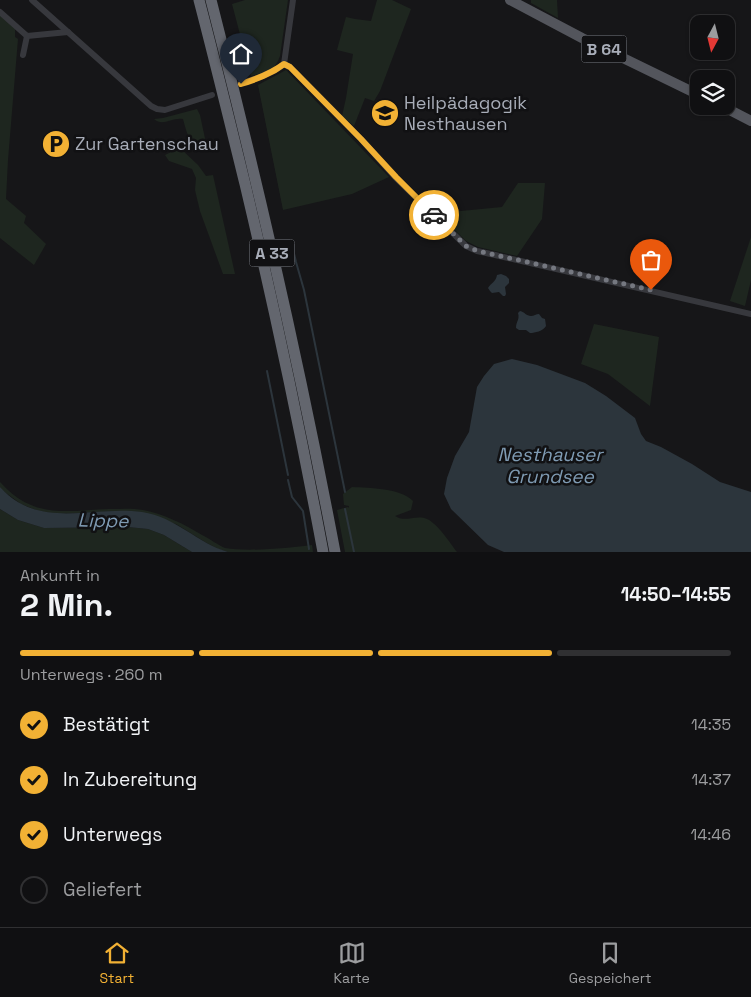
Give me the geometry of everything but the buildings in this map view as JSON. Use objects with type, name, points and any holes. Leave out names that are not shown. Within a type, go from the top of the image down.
[{"type":"highway","name":"A 33","points":[[199,0],[245,185],[289,380],[323,552]]},
{"type":"highway","name":"A 33","points":[[211,0],[284,301],[335,552]]},
{"type":"main road","name":"B 64","points":[[510,0],[582,38],[690,91]]},
{"type":"main road","points":[[735,113],[751,121]]},
{"type":"street","points":[[32,0],[151,106],[165,110],[212,95]]},
{"type":"street","points":[[241,84],[267,75],[284,64],[293,0]]},
{"type":"street","points":[[0,12],[27,36],[68,32]]},
{"type":"street","points":[[23,55],[27,36]]},
{"type":"street","points":[[284,64],[290,67],[396,177],[466,246],[478,251],[751,314]]},
{"type":"shaded area","points":[[245,0],[288,0],[278,62],[269,70],[251,76],[232,4]]},
{"type":"shaded area","points":[[377,0],[392,0],[411,9],[380,91],[374,101],[365,98],[354,126],[342,116],[353,54],[337,50],[346,17],[371,21]]},
{"type":"shaded area","points":[[531,0],[557,0],[558,18],[531,3]]},
{"type":"shaded area","points":[[0,15],[15,28],[15,37],[18,39],[6,199],[26,216],[24,223],[46,244],[34,265],[0,238]]},
{"type":"shaded area","points":[[286,70],[389,177],[352,194],[283,210],[258,85]]},
{"type":"shaded area","points":[[197,109],[207,148],[192,141],[183,119],[161,122],[154,119],[163,118]]},
{"type":"shaded area","points":[[182,150],[198,165],[206,176],[213,175],[235,274],[223,274],[200,211],[195,190],[196,178],[192,169],[169,161],[165,155]]},
{"type":"shaded area","points":[[518,183],[545,183],[542,219],[517,256],[478,247],[466,241],[436,212],[502,207]]},
{"type":"shaded area","points":[[751,237],[751,280],[745,306],[730,301]]},
{"type":"shaded area","points":[[594,324],[659,337],[650,406],[608,374],[581,364]]},
{"type":"shaded area","points":[[0,482],[12,494],[25,502],[50,510],[143,510],[174,520],[225,548],[257,550],[312,545],[313,552],[228,552],[205,542],[176,524],[123,511],[58,514],[41,512],[21,504],[2,490]]},
{"type":"shaded area","points":[[352,487],[384,489],[401,493],[408,497],[413,501],[411,510],[395,516],[403,519],[419,517],[431,521],[457,552],[345,552],[337,510],[349,508],[349,506],[344,505],[343,494]]},
{"type":"shaded area","points":[[0,509],[18,520],[44,528],[128,527],[148,529],[164,535],[192,552],[0,552]]},
{"type":"water","points":[[501,274],[509,279],[509,283],[505,287],[505,296],[499,292],[492,293],[488,288],[495,281],[497,275]]},
{"type":"water","points":[[520,311],[529,316],[539,314],[545,319],[545,328],[530,333],[516,328]]},
{"type":"water","name":"Nesthauser Grundsee","points":[[512,359],[537,365],[585,383],[635,418],[646,441],[692,464],[720,482],[751,492],[751,552],[504,552],[488,545],[451,509],[444,494],[447,478],[455,456],[469,432],[477,387],[494,364]]},
{"type":"water","name":"Lippe","points":[[0,487],[16,500],[32,508],[49,512],[123,511],[154,515],[176,524],[206,543],[228,552],[192,552],[164,535],[148,529],[128,527],[44,528],[18,520],[0,509]]},
{"type":"waterway","points":[[292,245],[304,290],[345,492]]},
{"type":"waterway","points":[[267,371],[288,475]]},
{"type":"waterway","points":[[288,480],[292,497],[303,511],[309,549]]},
{"type":"waterway","points":[[345,509],[354,552]]},
{"type":"way so far","points":[[434,215],[466,246],[478,251],[651,290]]},
{"type":"place","name":"Heilpädagogik Nesthausen","points":[[385,113]]},
{"type":"place","name":"Zur Gartenschau","points":[[56,144]]},
{"type":"route","points":[[241,84],[261,78],[284,64],[290,67],[434,215]]}]
